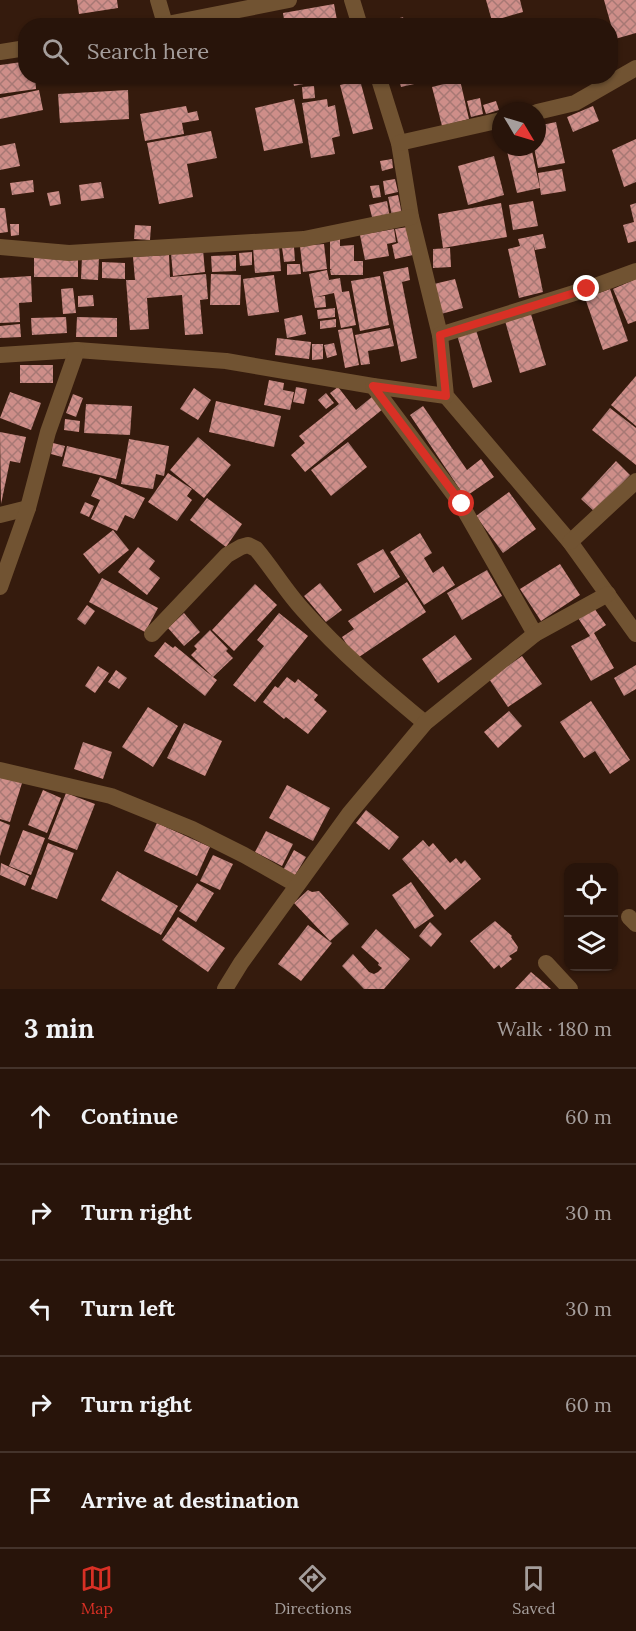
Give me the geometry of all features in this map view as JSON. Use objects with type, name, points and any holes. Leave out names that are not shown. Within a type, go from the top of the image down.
[{"type":"street","points":[[158,0],[160,18]]},
{"type":"street","points":[[197,18],[289,0]]},
{"type":"street","points":[[352,0],[358,18]]},
{"type":"street","points":[[0,52],[18,49]]},
{"type":"street","points":[[618,78],[636,68]]},
{"type":"street","points":[[381,84],[399,143],[411,217],[440,335],[446,396],[570,542],[636,634]]},
{"type":"street","points":[[546,110],[575,103],[608,84]]},
{"type":"street","points":[[399,143],[492,122]]},
{"type":"street","points":[[0,247],[69,253],[304,239],[411,217]]},
{"type":"street","points":[[440,335],[587,289],[636,271]]},
{"type":"street","points":[[0,355],[77,350],[226,361],[446,396]]},
{"type":"street","points":[[0,587],[28,508],[48,432],[77,350]]},
{"type":"street","points":[[373,386],[462,504],[535,634]]},
{"type":"street","points":[[570,542],[636,481]]},
{"type":"street","points":[[0,515],[28,508]]},
{"type":"street","points":[[152,634],[227,555],[248,545],[256,549],[302,610],[345,654],[425,723]]},
{"type":"street","points":[[225,989],[241,963],[350,814],[425,723],[535,634],[608,594]]},
{"type":"street","points":[[0,770],[111,796],[192,829],[297,885]]},
{"type":"street","points":[[546,963],[570,989]]},
{"type":"building","points":[[77,0],[117,0],[118,8],[79,14]]},
{"type":"building","points":[[486,0],[520,0],[523,12],[502,18],[491,18]]},
{"type":"building","points":[[604,0],[636,0],[636,33],[618,38],[618,18],[609,18]]},
{"type":"building","points":[[334,4],[337,18],[284,18],[283,13]]},
{"type":"building","points":[[18,63],[18,84],[36,84],[36,89],[0,94],[0,65]]},
{"type":"building","points":[[361,84],[373,129],[353,134],[340,85]]},
{"type":"building","points":[[461,84],[469,119],[442,126],[432,87]]},
{"type":"building","points":[[314,86],[315,98],[303,99],[302,87]]},
{"type":"building","points":[[39,90],[43,110],[0,119],[0,98]]},
{"type":"building","points":[[128,90],[129,119],[60,123],[58,94]]},
{"type":"building","points":[[480,98],[483,114],[471,117],[467,101]]},
{"type":"building","points":[[294,99],[303,143],[264,151],[255,108]]},
{"type":"building","points":[[327,99],[328,107],[335,105],[340,136],[332,138],[335,154],[311,158],[302,103]]},
{"type":"building","points":[[492,102],[492,112],[486,114],[483,105]]},
{"type":"building","points":[[186,106],[188,113],[197,111],[199,120],[182,123],[184,134],[145,141],[140,114]]},
{"type":"building","points":[[593,106],[599,121],[573,132],[567,117]]},
{"type":"building","points":[[556,122],[565,163],[538,168],[536,156],[546,156],[546,124]]},
{"type":"building","points":[[211,131],[217,158],[187,164],[193,197],[159,204],[147,143]]},
{"type":"building","points":[[636,139],[636,182],[624,187],[612,150]]},
{"type":"building","points":[[15,143],[20,166],[0,170],[0,146]]},
{"type":"building","points":[[494,156],[504,195],[468,205],[458,166]]},
{"type":"building","points":[[508,156],[533,156],[540,188],[517,193]]},
{"type":"building","points":[[392,159],[393,168],[382,171],[380,161]]},
{"type":"building","points":[[562,169],[566,191],[541,195],[538,173]]},
{"type":"building","points":[[395,179],[398,192],[385,195],[383,181]]},
{"type":"building","points":[[33,180],[34,192],[12,195],[10,183]]},
{"type":"building","points":[[101,182],[104,198],[81,201],[79,185]]},
{"type":"building","points":[[379,185],[381,197],[373,198],[370,186]]},
{"type":"building","points":[[59,191],[61,204],[50,206],[47,193]]},
{"type":"building","points":[[398,195],[402,214],[392,216],[388,197]]},
{"type":"building","points":[[387,201],[390,218],[373,221],[369,205]]},
{"type":"building","points":[[533,201],[538,226],[513,230],[509,205]]},
{"type":"building","points":[[501,203],[507,237],[443,248],[438,214]]},
{"type":"building","points":[[636,203],[636,241],[628,243],[623,225],[634,222],[630,205]]},
{"type":"building","points":[[0,208],[5,208],[8,232],[0,233]]},
{"type":"building","points":[[10,224],[19,224],[19,235],[11,236]]},
{"type":"building","points":[[135,225],[151,226],[150,240],[134,239]]},
{"type":"building","points":[[408,227],[413,255],[395,259],[392,245],[398,243],[395,229]]},
{"type":"building","points":[[394,229],[396,242],[387,244],[389,256],[365,260],[360,235]]},
{"type":"building","points":[[543,234],[546,248],[535,250],[533,243],[543,292],[519,298],[508,249],[520,246],[518,239]]},
{"type":"building","points":[[340,238],[340,246],[354,245],[354,261],[363,261],[363,275],[331,275],[330,239]]},
{"type":"building","points":[[324,244],[327,269],[303,272],[300,246]]},
{"type":"building","points":[[279,246],[281,271],[255,273],[253,248]]},
{"type":"building","points":[[282,247],[294,247],[295,261],[284,262]]},
{"type":"building","points":[[450,248],[451,267],[433,268],[433,249]]},
{"type":"building","points":[[203,250],[205,272],[173,276],[171,253]]},
{"type":"building","points":[[252,252],[252,265],[240,266],[239,253]]},
{"type":"building","points":[[34,253],[47,253],[47,259],[78,260],[78,277],[34,277]]},
{"type":"building","points":[[169,255],[170,277],[206,274],[208,299],[200,300],[203,334],[185,335],[182,295],[147,298],[149,329],[130,330],[126,280],[135,280],[133,257]]},
{"type":"building","points":[[236,255],[236,271],[212,272],[211,256]]},
{"type":"building","points":[[82,257],[99,257],[98,280],[81,279]]},
{"type":"building","points":[[102,262],[125,263],[125,279],[102,278]]},
{"type":"building","points":[[287,264],[300,264],[301,274],[287,275]]},
{"type":"building","points":[[408,267],[410,280],[402,282],[417,358],[401,362],[383,272]]},
{"type":"building","points":[[327,270],[329,280],[340,278],[342,292],[349,291],[356,325],[341,328],[334,293],[316,297],[325,296],[326,307],[315,308],[309,274]]},
{"type":"building","points":[[211,274],[241,275],[240,305],[210,305]]},
{"type":"building","points":[[274,275],[279,312],[248,316],[243,279]]},
{"type":"building","points":[[31,276],[32,302],[19,303],[20,322],[0,323],[0,278]]},
{"type":"building","points":[[380,276],[389,325],[360,331],[351,281]]},
{"type":"building","points":[[455,279],[463,308],[441,314],[434,284]]},
{"type":"building","points":[[636,279],[636,321],[628,324],[613,289]]},
{"type":"building","points":[[73,288],[76,313],[63,314],[61,289]]},
{"type":"building","points":[[610,289],[628,341],[603,350],[585,298]]},
{"type":"building","points":[[93,295],[94,306],[78,307],[78,296]]},
{"type":"building","points":[[335,308],[335,317],[318,319],[317,310]]},
{"type":"building","points":[[531,314],[546,365],[520,373],[505,321]]},
{"type":"building","points":[[302,315],[306,334],[287,338],[284,319]]},
{"type":"building","points":[[66,317],[67,333],[32,335],[31,318]]},
{"type":"building","points":[[77,317],[117,318],[117,337],[76,337]]},
{"type":"building","points":[[336,319],[336,327],[320,329],[320,321]]},
{"type":"building","points":[[20,324],[21,337],[0,338],[0,326]]},
{"type":"building","points":[[352,328],[359,365],[345,368],[338,330]]},
{"type":"building","points":[[390,328],[394,346],[368,351],[370,364],[361,365],[355,335]]},
{"type":"building","points":[[476,330],[492,382],[473,388],[457,335]]},
{"type":"building","points":[[277,338],[311,342],[309,359],[275,355]]},
{"type":"building","points":[[334,343],[337,355],[327,358],[324,345]]},
{"type":"building","points":[[312,344],[323,344],[323,359],[312,360]]},
{"type":"building","points":[[20,365],[53,365],[53,383],[20,383]]},
{"type":"building","points":[[636,376],[636,426],[611,405]]},
{"type":"building","points":[[269,380],[284,383],[283,390],[294,392],[290,410],[264,405]]},
{"type":"building","points":[[296,387],[307,389],[304,404],[293,402]]},
{"type":"building","points":[[338,387],[356,410],[373,396],[383,409],[305,472],[291,455],[305,443],[299,436],[339,404],[330,393]]},
{"type":"building","points":[[194,388],[211,400],[198,420],[180,409]]},
{"type":"building","points":[[10,392],[41,403],[31,430],[0,418]]},
{"type":"building","points":[[326,393],[334,403],[326,409],[318,400]]},
{"type":"building","points":[[73,394],[83,398],[76,417],[66,413]]},
{"type":"building","points":[[216,401],[281,416],[274,447],[209,432]]},
{"type":"building","points":[[86,404],[132,406],[130,435],[84,433]]},
{"type":"building","points":[[423,406],[467,470],[481,459],[494,477],[465,497],[410,415]]},
{"type":"building","points":[[610,408],[636,428],[636,465],[592,430]]},
{"type":"building","points":[[65,419],[80,421],[79,432],[64,430]]},
{"type":"building","points":[[0,432],[26,437],[20,463],[10,461],[1,504]]},
{"type":"building","points":[[198,437],[231,465],[204,498],[170,470]]},
{"type":"building","points":[[129,439],[169,446],[164,476],[156,474],[153,489],[121,484]]},
{"type":"building","points":[[348,442],[367,467],[331,496],[311,470]]},
{"type":"building","points":[[53,443],[65,446],[62,457],[51,454]]},
{"type":"building","points":[[67,446],[121,459],[116,479],[62,466]]},
{"type":"building","points":[[616,461],[630,475],[595,512],[581,499]]},
{"type":"building","points":[[168,473],[192,489],[187,496],[192,500],[177,521],[148,502]]},
{"type":"building","points":[[100,477],[145,498],[134,519],[125,515],[117,531],[91,519],[100,500],[91,496]]},
{"type":"building","points":[[509,492],[536,529],[503,553],[476,516]]},
{"type":"building","points":[[207,498],[242,524],[226,547],[190,520]]},
{"type":"building","points":[[85,502],[94,506],[89,517],[80,513]]},
{"type":"building","points":[[113,530],[129,550],[99,574],[83,554]]},
{"type":"building","points":[[420,533],[432,553],[424,558],[433,573],[443,566],[455,585],[424,605],[390,552]]},
{"type":"building","points":[[138,547],[155,561],[149,569],[160,578],[147,595],[118,572]]},
{"type":"building","points":[[383,549],[400,577],[374,593],[357,564]]},
{"type":"building","points":[[560,564],[580,595],[541,621],[520,589]]},
{"type":"building","points":[[487,570],[502,596],[462,620],[447,593]]},
{"type":"building","points":[[102,578],[158,608],[145,632],[89,602]]},
{"type":"building","points":[[407,582],[426,612],[356,659],[342,637],[354,629],[348,621]]},
{"type":"building","points":[[320,583],[342,610],[326,622],[304,596]]},
{"type":"building","points":[[255,584],[277,605],[234,651],[212,630]]},
{"type":"building","points":[[87,605],[95,611],[85,625],[77,619]]},
{"type":"building","points":[[594,608],[606,625],[594,633],[614,668],[591,681],[571,646],[590,636],[578,618]]},
{"type":"building","points":[[184,613],[200,632],[184,646],[168,628]]},
{"type":"building","points":[[279,613],[308,636],[255,702],[233,685],[264,646],[257,640]]},
{"type":"building","points":[[210,630],[228,649],[226,651],[233,658],[213,677],[191,655],[197,649],[194,646]]},
{"type":"building","points":[[455,635],[472,659],[438,683],[422,659]]},
{"type":"building","points":[[165,642],[173,648],[175,646],[217,680],[205,696],[154,656]]},
{"type":"building","points":[[522,656],[542,684],[508,707],[489,679]]},
{"type":"building","points":[[636,665],[636,689],[624,696],[614,678]]},
{"type":"building","points":[[98,666],[109,673],[95,693],[85,686]]},
{"type":"building","points":[[116,670],[127,678],[119,689],[108,682]]},
{"type":"building","points":[[287,677],[295,683],[298,679],[318,695],[314,700],[327,711],[308,734],[263,702],[275,686],[278,688]]},
{"type":"building","points":[[591,701],[630,760],[610,774],[595,751],[584,758],[560,722]]},
{"type":"building","points":[[148,707],[178,726],[153,767],[122,747]]},
{"type":"building","points":[[509,711],[522,726],[498,748],[484,732]]},
{"type":"building","points":[[184,723],[222,741],[205,776],[167,758]]},
{"type":"building","points":[[83,742],[112,752],[103,779],[74,769]]},
{"type":"building","points":[[0,776],[22,783],[10,822],[0,819]]},
{"type":"building","points":[[287,785],[330,808],[313,841],[269,818]]},
{"type":"building","points":[[43,790],[61,798],[47,833],[28,825]]},
{"type":"building","points":[[66,793],[95,804],[77,850],[48,839]]},
{"type":"building","points":[[366,810],[399,837],[389,850],[356,823]]},
{"type":"building","points":[[0,821],[10,825],[0,856]]},
{"type":"building","points":[[157,823],[210,847],[197,876],[144,851]]},
{"type":"building","points":[[23,830],[45,838],[31,875],[9,866]]},
{"type":"building","points":[[266,831],[293,844],[282,866],[255,852]]},
{"type":"building","points":[[423,840],[429,847],[433,843],[450,863],[456,858],[461,864],[465,860],[481,879],[445,910],[402,859]]},
{"type":"building","points":[[48,843],[74,853],[57,899],[31,889]]},
{"type":"building","points":[[294,850],[306,857],[294,877],[283,870]]},
{"type":"building","points":[[213,855],[233,864],[220,890],[200,881]]},
{"type":"building","points":[[1,863],[29,876],[25,886],[0,875]]},
{"type":"building","points":[[117,871],[178,906],[161,935],[101,900]]},
{"type":"building","points":[[411,882],[434,916],[415,929],[392,895]]},
{"type":"building","points":[[197,883],[214,893],[196,922],[179,911]]},
{"type":"building","points":[[308,890],[319,891],[349,924],[330,941],[294,903]]},
{"type":"building","points":[[178,917],[225,948],[208,972],[162,940]]},
{"type":"building","points":[[495,921],[512,936],[518,947],[517,951],[509,956],[512,959],[501,968],[499,965],[494,969],[470,941]]},
{"type":"building","points":[[430,922],[442,934],[431,947],[419,936]]},
{"type":"building","points":[[308,925],[332,943],[301,981],[278,964]]},
{"type":"building","points":[[376,929],[410,959],[384,989],[364,989],[342,966],[353,954],[369,972],[374,974],[382,968],[361,947]]},
{"type":"building","points":[[531,972],[551,989],[515,989]]},
{"type":"route","points":[[462,504],[373,386],[446,396],[440,335],[587,289]]}]
